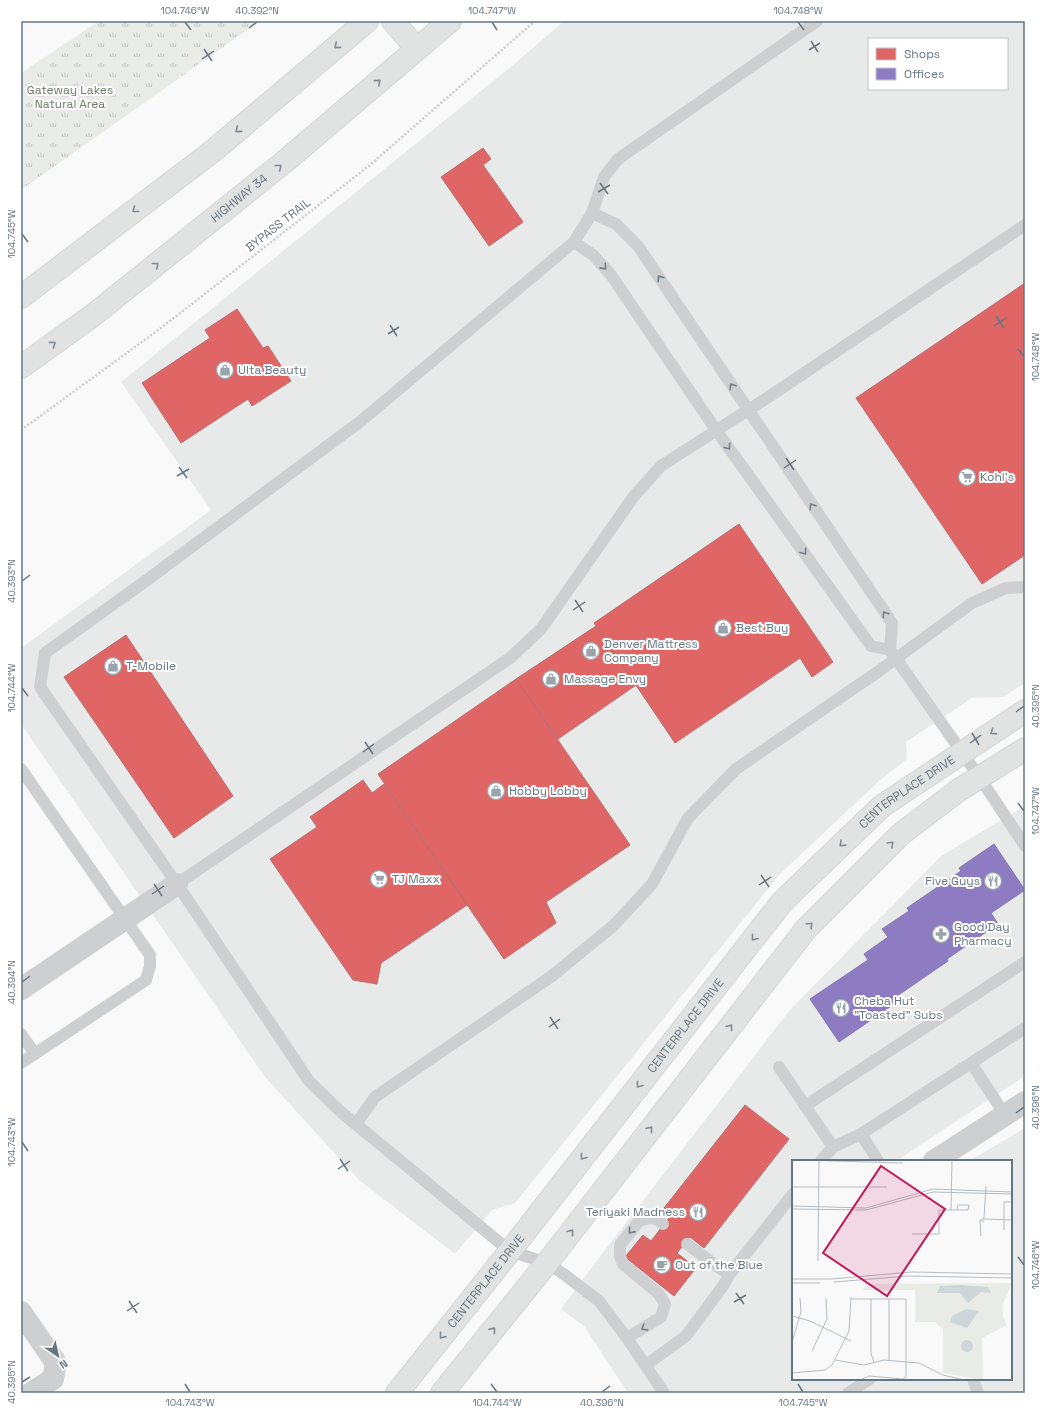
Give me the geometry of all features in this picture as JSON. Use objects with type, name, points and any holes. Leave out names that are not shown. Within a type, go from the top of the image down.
[{"type":"main road","points":[[21,297],[212,151],[367,21]]},
{"type":"main road","points":[[393,21],[417,50]]},
{"type":"main road","name":"HIGHWAY 34","points":[[21,367],[92,316],[277,168],[450,21]]},
{"type":"main road","name":"CENTERPLACE DRIVE","points":[[397,1393],[510,1251],[782,902],[882,806],[1025,711]]},
{"type":"main road","points":[[442,1393],[547,1263],[806,929],[901,834],[959,790],[1025,749]]},
{"type":"street","points":[[21,989],[177,884]]},
{"type":"street","points":[[936,1160],[1025,1102]]},
{"type":"street","points":[[21,1312],[56,1363],[53,1379],[31,1393]]},
{"type":"lane","points":[[664,1393],[627,1338],[599,1301],[566,1275],[547,1263],[510,1251],[341,1112],[309,1081],[177,884],[40,687],[45,653],[147,580],[361,421],[574,242],[592,213],[604,177],[618,159],[817,21]]},
{"type":"lane","points":[[592,213],[616,224],[638,246],[892,623],[892,655]]},
{"type":"lane","points":[[177,884],[510,658],[541,629],[634,496],[661,466],[748,410],[1025,225]]},
{"type":"lane","points":[[574,242],[593,255],[611,275],[716,430],[871,646],[892,655],[962,752],[1025,846]]},
{"type":"lane","points":[[356,1124],[375,1097],[552,976],[613,926],[652,884],[688,818],[736,769],[892,655],[972,603],[1006,588],[1025,587]]},
{"type":"lane","points":[[21,769],[150,955],[150,966],[146,980],[21,1063]]},
{"type":"lane","points":[[805,1106],[1025,962]]},
{"type":"lane","points":[[822,1160],[833,1147],[861,1134],[1025,1028]]},
{"type":"lane","points":[[21,1034],[35,1054]]},
{"type":"lane","points":[[971,1063],[1006,1115]]},
{"type":"lane","points":[[779,1067],[833,1147]]},
{"type":"lane","points":[[861,1134],[877,1160]]},
{"type":"lane","points":[[646,1365],[686,1336],[723,1286],[729,1275],[792,1195]]},
{"type":"lane","points":[[627,1338],[661,1317],[665,1304],[659,1294],[623,1264],[620,1256],[620,1245],[639,1222],[650,1218],[657,1219],[663,1224]]},
{"type":"lane","points":[[687,1244],[729,1275]]},
{"type":"lane","points":[[848,1393],[868,1380]]},
{"type":"lane","points":[[973,1380],[978,1393]]},
{"type":"path","name":"BYPASS TRAIL","points":[[21,430],[161,328],[370,165],[535,21]]},
{"type":"shaded area","points":[[564,21],[1025,21],[1025,683],[1003,697],[972,698],[906,742],[907,759],[879,781],[779,875],[515,1203],[492,1210],[455,1254],[359,1180],[265,1077],[21,724],[21,648],[211,510],[121,382],[512,66]]},
{"type":"shaded area","points":[[1025,806],[1025,1076],[898,1160],[792,1160],[792,1380],[1012,1380],[1012,1160],[971,1160],[1025,1128],[1025,1393],[628,1393],[584,1326],[561,1309],[789,1011],[941,856]]},
{"type":"green space","name":"Gateway Lakes Natural Area","points":[[99,21],[260,21],[21,190],[21,73]]},
{"type":"building: Shops","points":[[483,148],[491,159],[483,165],[523,222],[489,246],[441,177]]},
{"type":"building: Shops","name":"Kohl's","points":[[1025,283],[1025,555],[982,584],[856,398]]},
{"type":"building: Shops","points":[[237,309],[263,348],[268,346],[291,381],[252,406],[248,399],[181,443],[142,383],[210,338],[205,330]]},
{"type":"building: Shops","points":[[739,524],[833,662],[812,677],[800,658],[675,743],[594,623]]},
{"type":"building: Shops","points":[[596,626],[636,685],[558,739],[516,679]]},
{"type":"building: Shops","points":[[126,635],[233,796],[174,838],[64,677]]},
{"type":"building: Shops","points":[[516,679],[630,845],[546,902],[556,923],[504,959],[378,774]]},
{"type":"building: Shops","points":[[363,780],[372,793],[384,784],[467,905],[381,963],[377,984],[353,980],[270,859],[317,827],[310,817]]},
{"type":"building: Shops","points":[[745,1105],[789,1139],[704,1248],[690,1237],[677,1253],[696,1268],[674,1296],[625,1257],[643,1235],[651,1241],[672,1214],[664,1208]]},
{"type":"building: Offices","points":[[994,844],[1025,890],[991,913],[998,924],[897,996],[900,1000],[839,1042],[810,999],[868,960],[864,954],[888,937],[882,929],[909,911],[907,908],[961,871],[959,868]]},
{"type":"place","name":"Ulta Beauty","points":[[225,370]]},
{"type":"place","name":"Kohl's","points":[[967,477]]},
{"type":"place","name":"Best Buy","points":[[723,628]]},
{"type":"place","name":"Denver Mattress Company","points":[[591,651]]},
{"type":"place","name":"T-Mobile","points":[[113,666]]},
{"type":"place","name":"Massage Envy","points":[[551,679]]},
{"type":"place","name":"Hobby Lobby","points":[[496,791]]},
{"type":"place","name":"TJ Maxx","points":[[379,879]]},
{"type":"place","name":"Five Guys","points":[[993,881]]},
{"type":"place","name":"Good Day Pharmacy","points":[[941,934]]},
{"type":"place","name":"Cheba Hut \"Toasted\" Subs","points":[[841,1008]]},
{"type":"place","name":"Teriyaki Madness","points":[[698,1212]]},
{"type":"place","name":"Out of the Blue","points":[[662,1265]]}]
